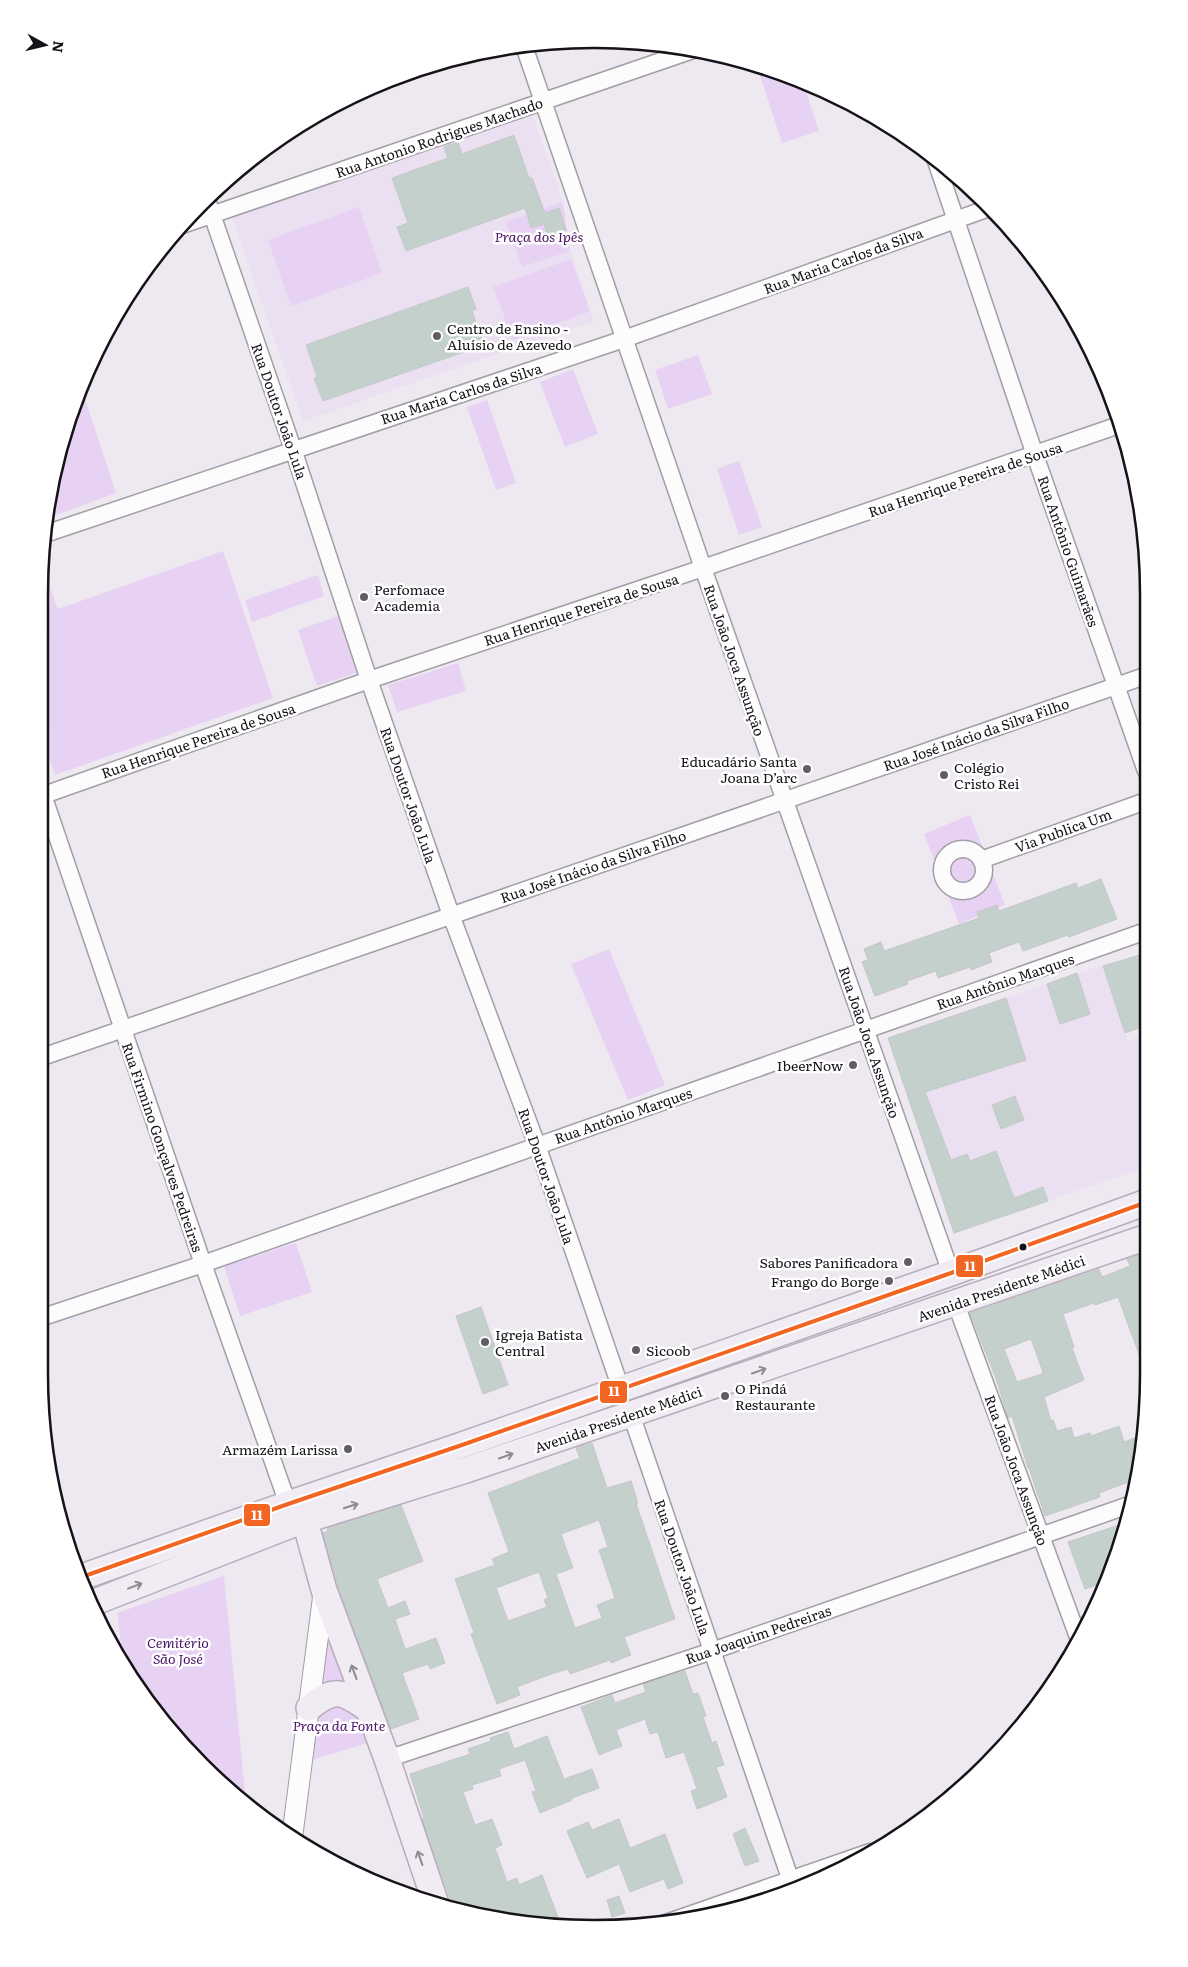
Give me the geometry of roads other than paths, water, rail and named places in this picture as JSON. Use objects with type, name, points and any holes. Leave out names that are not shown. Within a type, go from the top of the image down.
[{"type":"main road","name":"Avenida Presidente Médici","points":[[97,1601],[296,1513],[458,1446],[951,1273],[1140,1204]]},
{"type":"main road","points":[[1077,1226],[1089,1258]]},
{"type":"main road","name":"Avenida Presidente Médici","points":[[87,1576],[296,1513],[466,1470],[1140,1240]]},
{"type":"main road","points":[[458,1446],[466,1470]]},
{"type":"main road","name":"Rua Firmino Gonçalves Pedreiras","points":[[296,1513],[386,1759],[433,1895]]},
{"type":"main road","points":[[309,1708],[328,1694],[340,1694],[350,1697],[368,1709]]},
{"type":"street","name":"Rua João Joca Assunção","points":[[526,52],[703,568],[951,1273]]},
{"type":"street","name":"Rua Antonio Rodrigues Machado","points":[[197,220],[680,55]]},
{"type":"street","name":"Rua Antônio Guimarães","points":[[939,170],[1035,455],[1140,754]]},
{"type":"street","name":"Rua Doutor João Lula","points":[[209,207],[294,449],[369,680],[451,915],[537,1145],[620,1390]]},
{"type":"street","name":"Rua Maria Carlos da Silva","points":[[51,532],[624,339],[982,210]]},
{"type":"street","name":"Rua Henrique Pereira de Sousa","points":[[48,791],[1114,427]]},
{"type":"street","name":"Rua José Inácio da Silva Filho","points":[[48,1055],[1140,678]]},
{"type":"street","name":"Via Publica Um","points":[[981,860],[1140,803]]},
{"type":"street","name":"Rua Firmino Gonçalves Pedreiras","points":[[48,811],[203,1264],[296,1513]]},
{"type":"street","name":"Rua Antônio Marques","points":[[48,1315],[203,1264],[1140,934]]},
{"type":"street","name":"Rua João Joca Assunção","points":[[956,1304],[1076,1630]]},
{"type":"street","name":"Rua Doutor João Lula","points":[[631,1414],[791,1882]]},
{"type":"street","name":"Rua Joaquim Pedreiras","points":[[386,1759],[712,1651],[1124,1507]]},
{"type":"street","points":[[293,1829],[324,1590]]},
{"type":"place","name":"Centro de Ensino - Aluísio de Azevedo","points":[[437,336]]},
{"type":"place","name":"Perfomace Academia","points":[[364,597]]},
{"type":"place","name":"Educadário Santa Joana D’arc","points":[[807,769]]},
{"type":"place","name":"Colégio Cristo Rei","points":[[944,775]]},
{"type":"place","name":"IbeerNow","points":[[853,1065]]},
{"type":"place","name":"Sabores Panificadora","points":[[908,1262]]},
{"type":"place","name":"Frango do Borge","points":[[889,1281]]},
{"type":"place","name":"Igreja Batista Central","points":[[485,1342]]},
{"type":"place","name":"Sicoob","points":[[636,1350]]},
{"type":"place","name":"O Pindá Restaurante","points":[[725,1396]]},
{"type":"place","name":"Armazém Larissa","points":[[348,1449]]},
{"type":"park label","name":"Praça dos Ipês","points":[[539,236]]},
{"type":"park label","name":"Cemitério São José","points":[[178,1650]]},
{"type":"park label","name":"Praça da Fonte","points":[[339,1725]]}]
